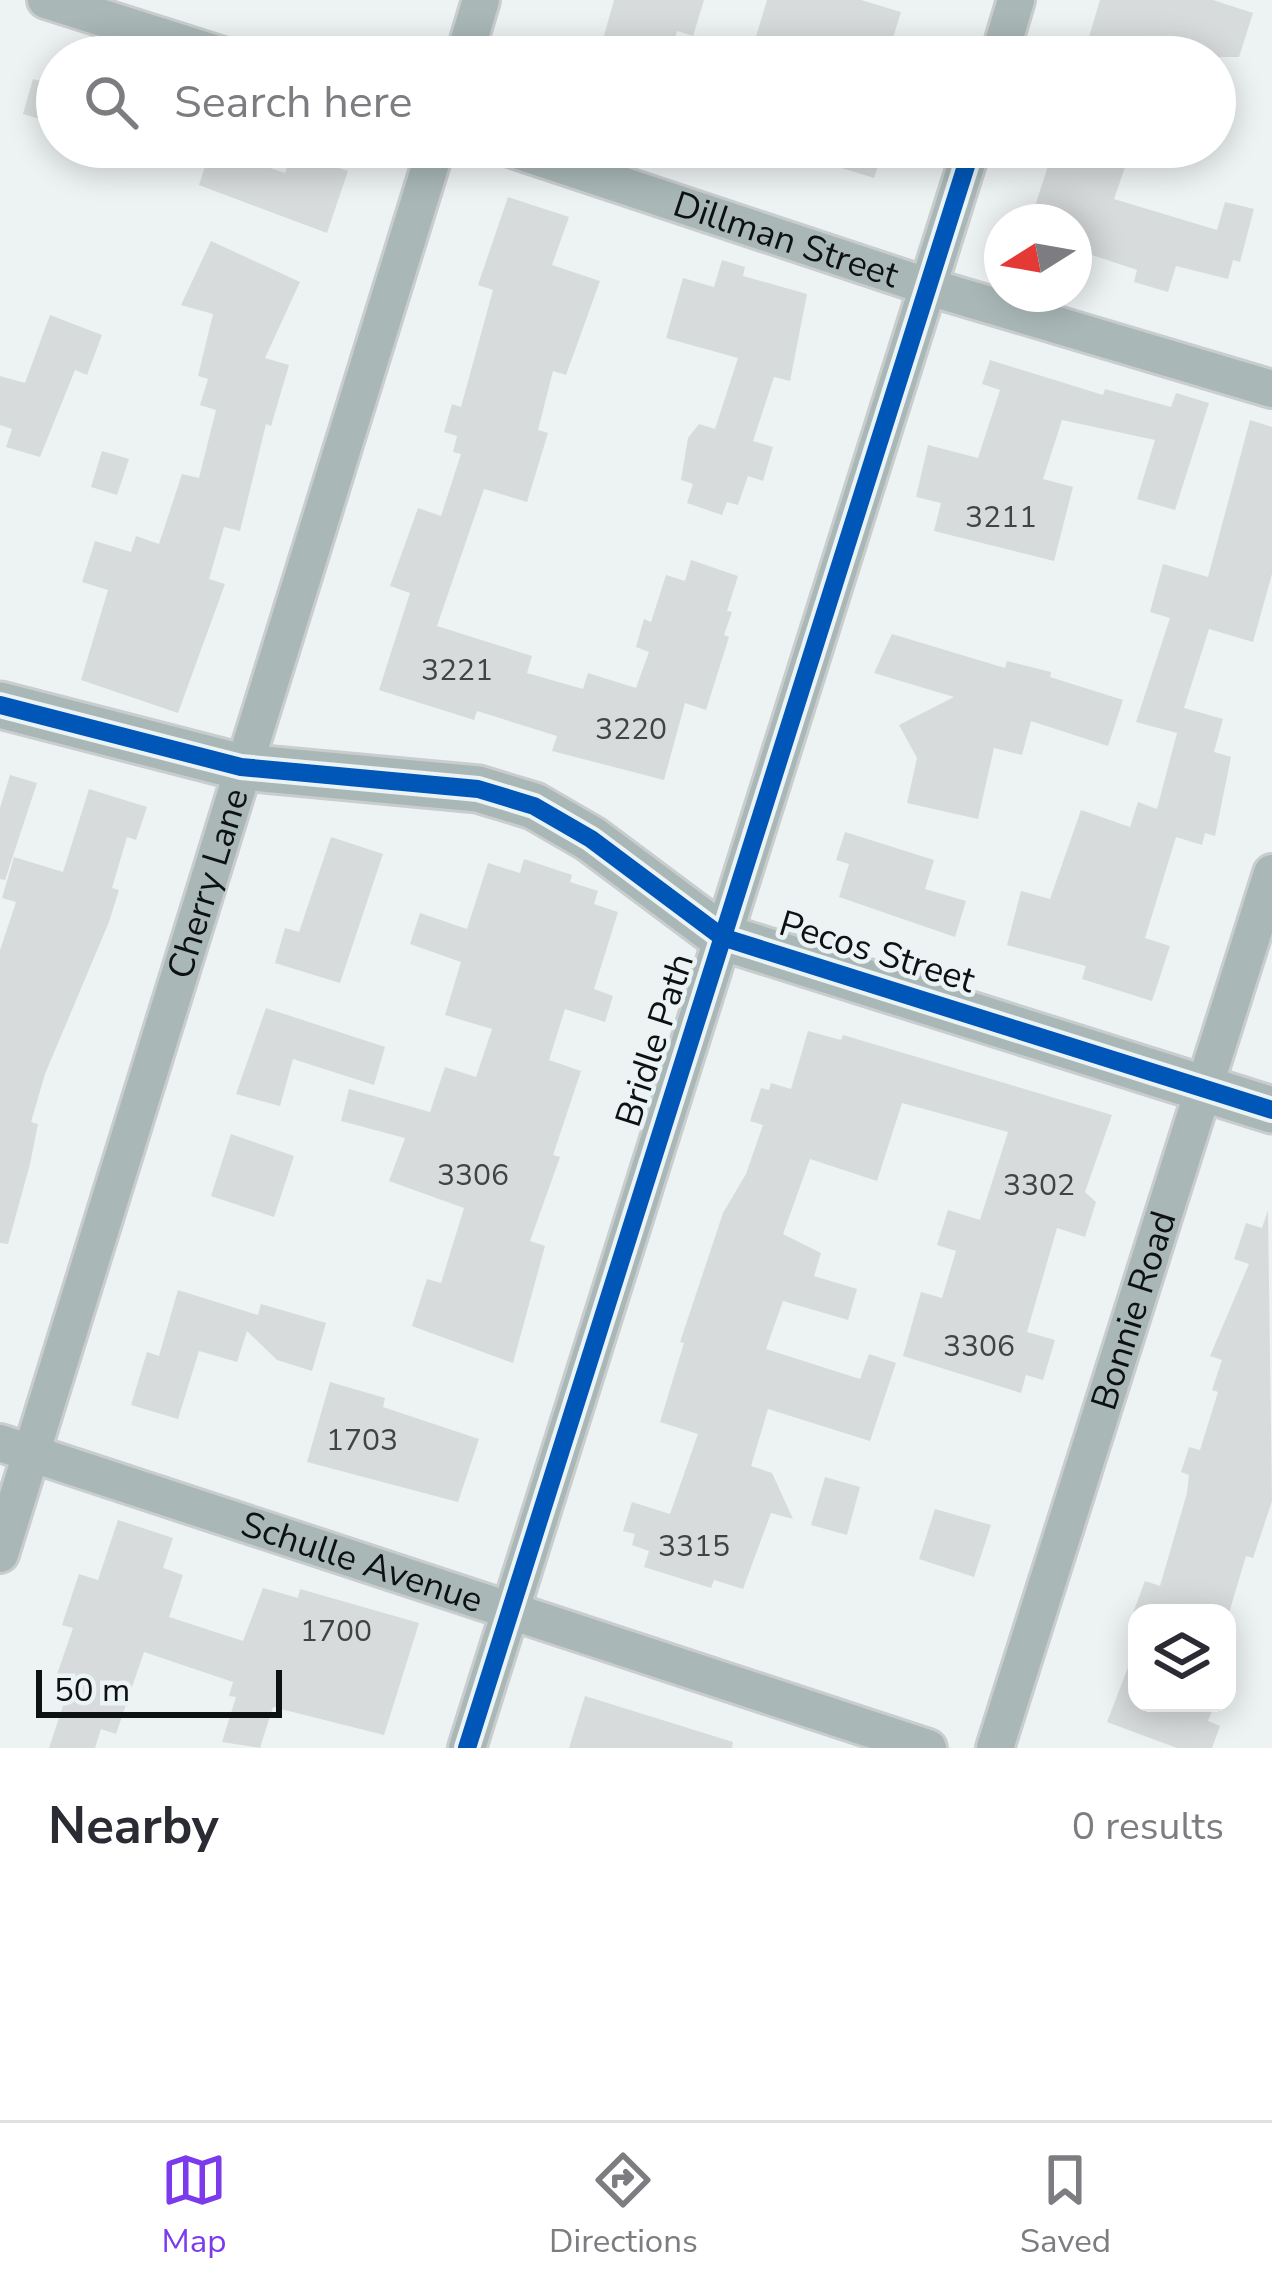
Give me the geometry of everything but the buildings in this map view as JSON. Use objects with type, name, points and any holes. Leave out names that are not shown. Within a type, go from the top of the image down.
[{"type":"street","points":[[46,0],[160,36]]},
{"type":"street","points":[[471,36],[482,0]]},
{"type":"street","points":[[1005,36],[1016,0]]},
{"type":"street","name":"Cherry Lane","points":[[0,1554],[16,1448],[241,767],[429,168]]},
{"type":"street","name":"Dillman Street","points":[[570,168],[929,287],[1272,389]]},
{"type":"street","name":"Bridle Path","points":[[467,1748],[966,168]]},
{"type":"street","name":"Pecos Street","points":[[0,705],[241,767],[478,790],[534,806],[591,839],[722,938],[1272,1110]]},
{"type":"street","name":"Bonnie Road","points":[[995,1748],[1272,873]]},
{"type":"street","name":"Schulle Avenue","points":[[16,1448],[928,1748]]},
{"type":"cycle path","points":[[467,1748],[965,168]]},
{"type":"cycle path","points":[[0,705],[241,767],[478,789],[534,806],[591,839],[722,937],[1272,1110]]}]
